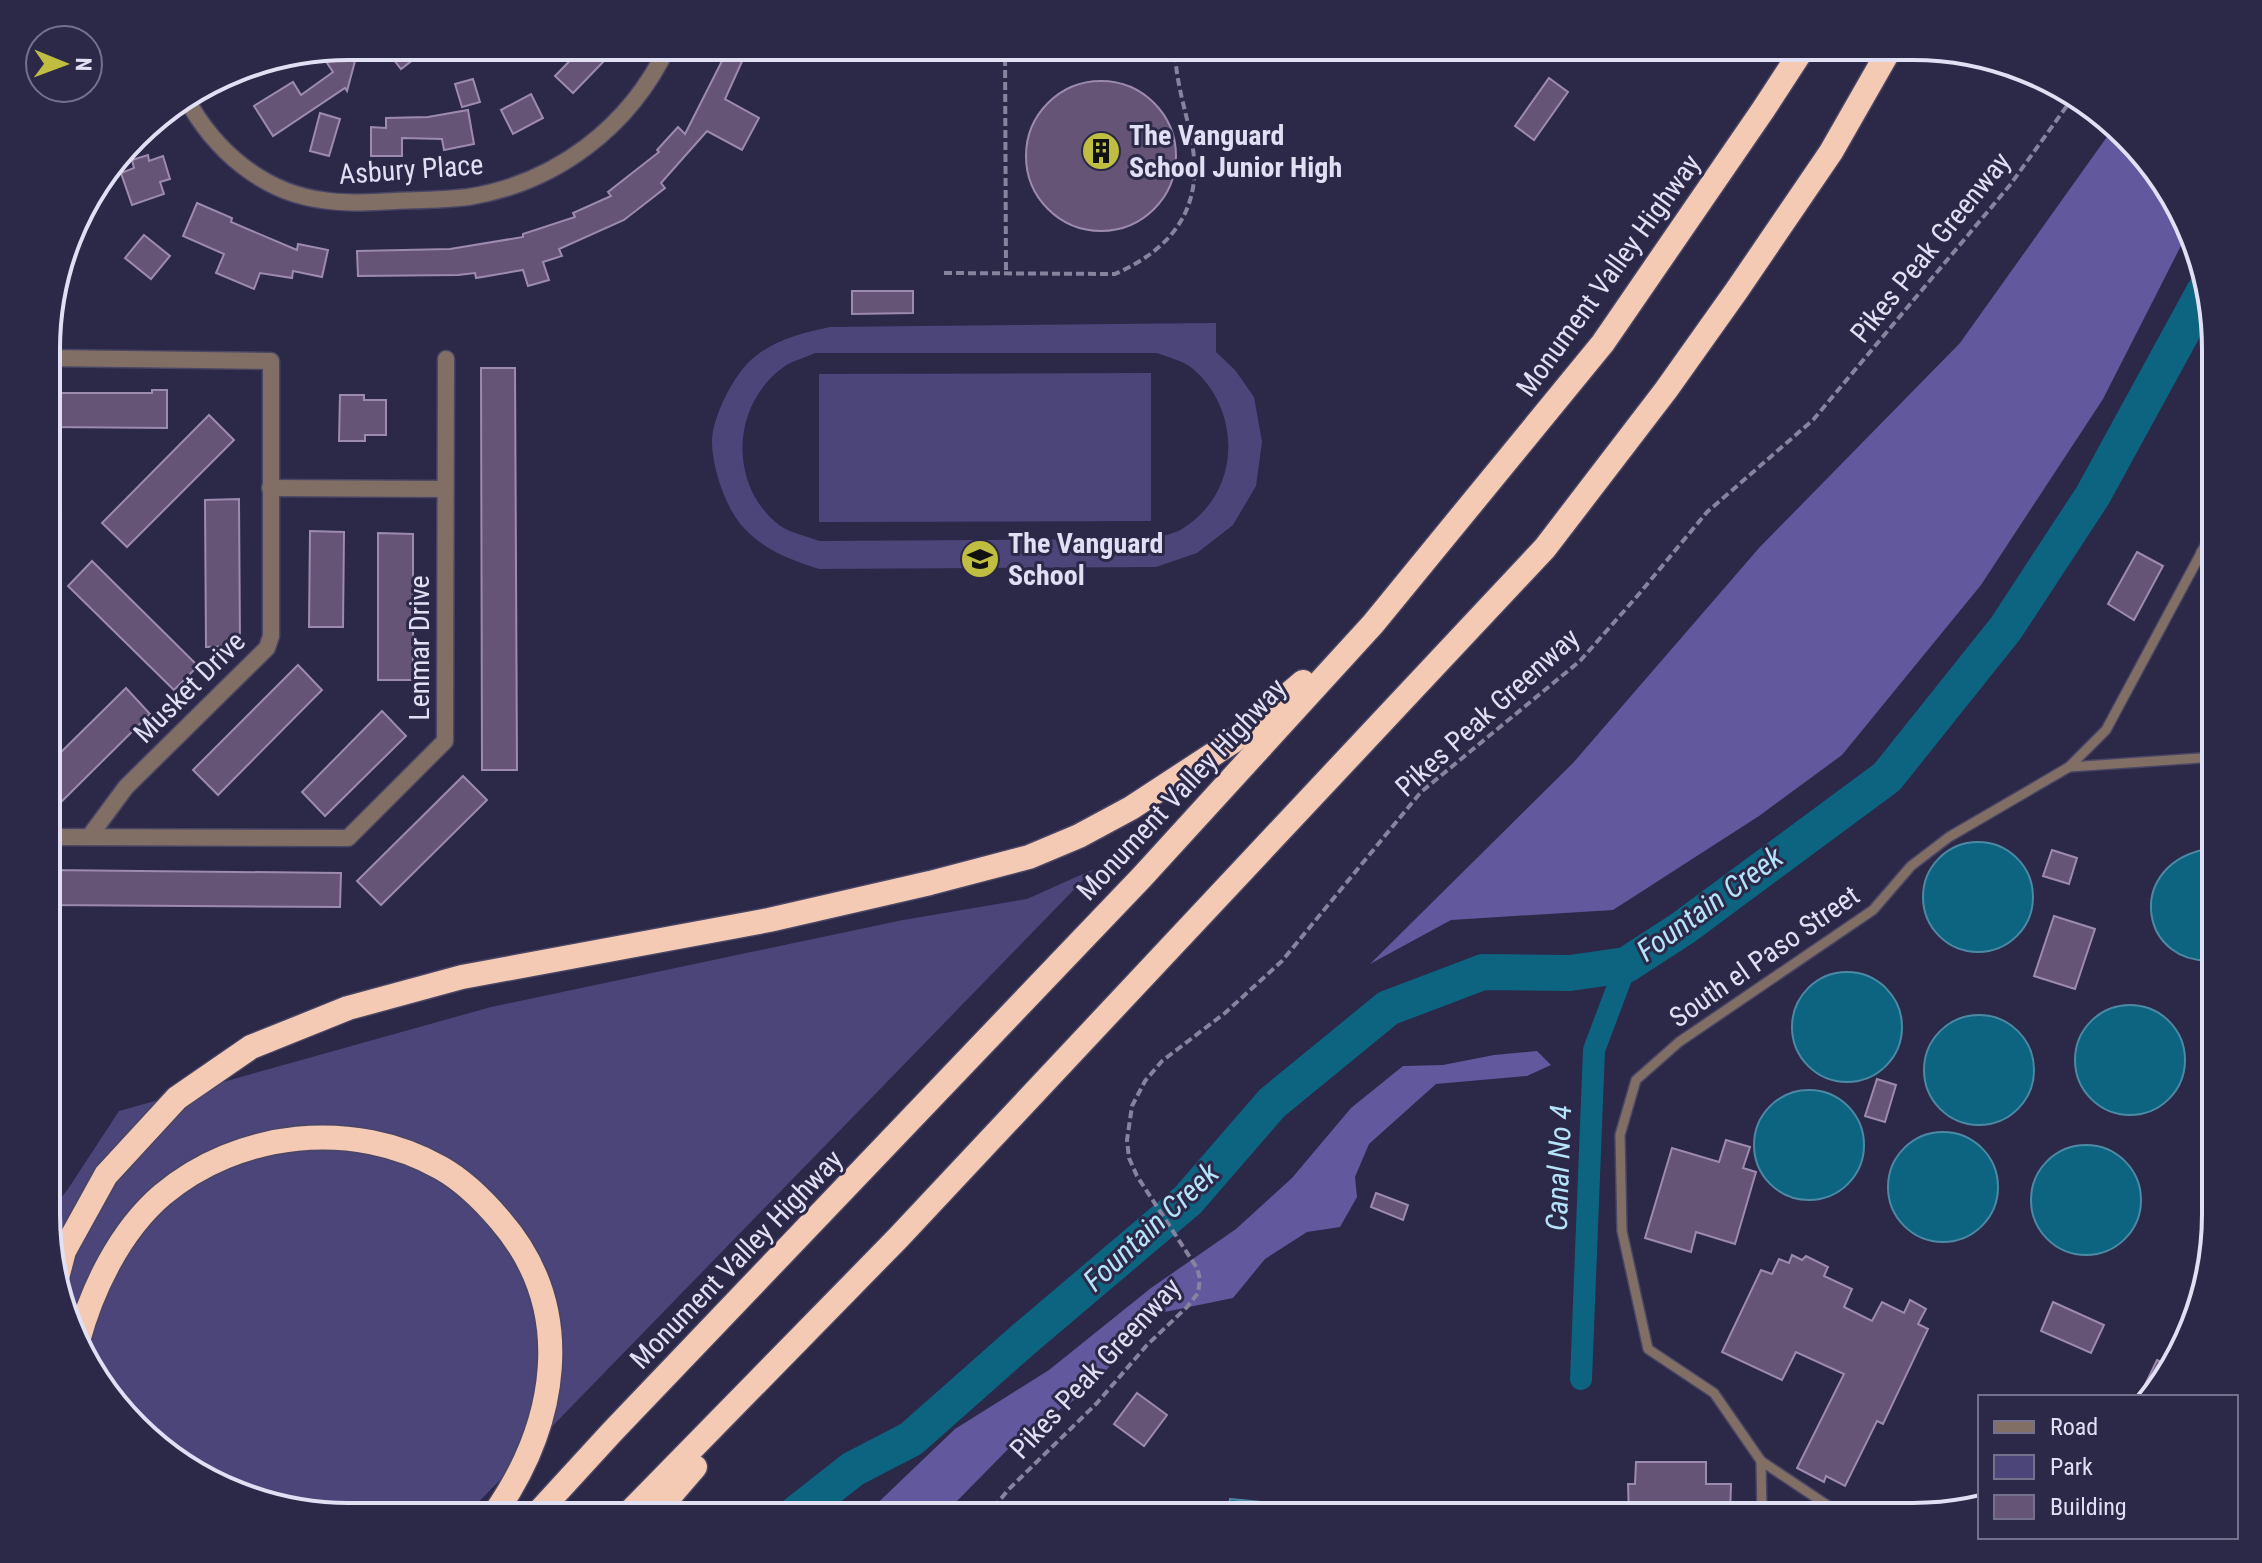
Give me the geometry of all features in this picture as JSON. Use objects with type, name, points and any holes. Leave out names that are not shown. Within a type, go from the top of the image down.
[{"type":"highway","name":"Monument Valley Highway","points":[[547,1503],[1142,877],[1373,624],[1603,343],[1796,60]]},
{"type":"highway","points":[[639,1503],[844,1294],[1545,548],[1666,390],[1737,290],[1831,152],[1884,60]]},
{"type":"highway","points":[[63,1256],[106,1175],[177,1098],[251,1047],[348,1008],[462,977],[769,920],[1029,857],[1079,836],[1131,808],[1232,742],[1373,624]]},
{"type":"highway","points":[[83,1326],[103,1274],[135,1224],[160,1197],[209,1164],[256,1146],[308,1137],[376,1143],[420,1158],[461,1182],[481,1198],[511,1233],[531,1264],[547,1316],[551,1360],[544,1412],[503,1503]]},
{"type":"highway","points":[[664,1503],[844,1294]]},
{"type":"street","name":"Asbury Place","points":[[191,107],[226,153],[248,171],[299,196],[324,201],[361,202],[468,197],[527,180],[582,152],[608,131],[631,105],[651,80],[661,60]]},
{"type":"street","points":[[60,358],[271,361],[270,488],[445,489]]},
{"type":"street","name":"Lenmar Drive","points":[[60,837],[348,838],[445,741],[446,359]]},
{"type":"street","name":"Musket Drive","points":[[89,837],[126,787],[267,648],[271,636],[270,488]]},
{"type":"lane","name":"South el Paso Street","points":[[1761,1461],[1714,1393],[1648,1349],[1622,1231],[1620,1135],[1636,1080],[1679,1042],[1873,910],[1911,866],[1949,837],[2069,767],[2106,730],[2201,552]]},
{"type":"lane","points":[[2069,767],[2202,758]]},
{"type":"lane","points":[[1761,1461],[1824,1503]]},
{"type":"lane","points":[[1761,1461],[1762,1503]]},
{"type":"path","points":[[1005,60],[1006,273]]},
{"type":"path","points":[[944,273],[1115,274],[1153,253],[1181,224],[1194,186],[1192,143],[1175,74],[1175,60]]},
{"type":"path","name":"Pikes Peak Greenway","points":[[997,1503],[1097,1403],[1198,1293],[1200,1279],[1197,1268],[1137,1176],[1129,1158],[1127,1140],[1132,1106],[1145,1081],[1162,1061],[1225,1013],[1282,961],[1421,792],[1580,661],[1707,512],[1813,420],[2010,185],[2068,105]]},
{"type":"green space","points":[[1216,323],[1216,352],[1235,370],[1254,397],[1262,442],[1256,486],[1233,525],[1197,553],[1156,567],[819,569],[798,562],[760,542],[737,520],[717,475],[713,432],[725,398],[737,376],[751,360],[778,342],[830,327]],"holes":[[[815,353],[1157,353],[1192,368],[1209,386],[1227,428],[1225,474],[1216,495],[1201,514],[1182,529],[1167,535],[1152,539],[819,541],[779,525],[763,509],[751,490],[744,469],[742,447],[745,425],[753,404],[765,385],[781,369]]]},
{"type":"green space","points":[[1151,373],[1151,521],[819,522],[819,374]]},
{"type":"green space","points":[[1094,869],[478,1503],[311,1501],[238,1481],[188,1454],[158,1431],[132,1405],[99,1359],[82,1325],[62,1252],[60,1199],[119,1111],[491,1007],[903,920],[1027,899]]},
{"type":"shaded area","points":[[2108,136],[2153,188],[2182,244],[2103,399],[1981,585],[1842,755],[1759,816],[1613,910],[1451,920],[1370,964],[1573,763],[1759,548],[1960,343]]},
{"type":"shaded area","points":[[1537,1051],[1551,1065],[1527,1076],[1436,1084],[1369,1144],[1355,1177],[1357,1197],[1340,1227],[1307,1232],[1265,1259],[1233,1298],[1155,1314],[1089,1390],[1022,1435],[956,1503],[878,1503],[955,1429],[1049,1370],[1151,1288],[1236,1229],[1292,1178],[1351,1108],[1403,1066],[1443,1065]]},
{"type":"water","points":[[1978,842],[1999,846],[2017,858],[2029,876],[2033,897],[2029,918],[2017,936],[1999,948],[1978,952],[1957,948],[1939,936],[1927,918],[1923,897],[1927,876],[1939,858],[1957,846]]},
{"type":"water","points":[[2202,850],[2202,959],[2190,958],[2171,948],[2158,933],[2152,915],[2152,895],[2161,876],[2177,860]]},
{"type":"water","points":[[1847,972],[1868,976],[1886,988],[1898,1006],[1902,1027],[1898,1048],[1886,1066],[1868,1078],[1847,1082],[1826,1078],[1808,1066],[1796,1048],[1792,1027],[1796,1006],[1808,988],[1826,976]]},
{"type":"water","points":[[2130,1005],[2151,1009],[2169,1021],[2181,1039],[2185,1060],[2181,1081],[2169,1099],[2151,1111],[2130,1115],[2109,1111],[2091,1099],[2079,1081],[2075,1060],[2079,1039],[2091,1021],[2109,1009]]},
{"type":"water","points":[[1979,1015],[2000,1019],[2018,1031],[2030,1049],[2034,1070],[2030,1091],[2018,1109],[2000,1121],[1979,1125],[1958,1121],[1940,1109],[1928,1091],[1924,1070],[1928,1049],[1940,1031],[1958,1019]]},
{"type":"water","points":[[1809,1090],[1830,1094],[1848,1106],[1860,1124],[1864,1145],[1860,1166],[1848,1184],[1830,1196],[1809,1200],[1788,1196],[1770,1184],[1758,1166],[1754,1145],[1758,1124],[1770,1106],[1788,1094]]},
{"type":"water","points":[[1943,1132],[1964,1136],[1982,1148],[1994,1166],[1998,1187],[1994,1208],[1982,1226],[1964,1238],[1943,1242],[1922,1238],[1904,1226],[1892,1208],[1888,1187],[1892,1166],[1904,1148],[1922,1136]]},
{"type":"water","points":[[2086,1145],[2107,1149],[2125,1161],[2137,1179],[2141,1200],[2137,1221],[2125,1239],[2107,1251],[2086,1255],[2065,1251],[2047,1239],[2035,1221],[2031,1200],[2035,1179],[2047,1161],[2065,1149]]},
{"type":"water","points":[[1230,1499],[1272,1503],[1229,1503]]},
{"type":"building","points":[[355,60],[347,91],[345,88],[273,136],[254,106],[293,82],[301,95],[333,72],[326,61]]},
{"type":"building","points":[[394,60],[413,60],[401,69]]},
{"type":"building","points":[[570,60],[605,60],[573,93],[555,76]]},
{"type":"building","points":[[720,60],[743,60],[725,99],[759,118],[742,150],[707,131],[661,183],[665,188],[624,220],[559,249],[562,256],[543,262],[549,280],[528,286],[523,270],[476,278],[475,273],[358,276],[357,251],[450,249],[523,237],[523,234],[575,217],[573,213],[611,196],[608,192],[659,152],[657,150],[678,127],[685,134],[722,61]]},
{"type":"building","points":[[1549,78],[1568,92],[1534,140],[1515,126]]},
{"type":"building","points":[[473,79],[480,102],[462,107],[455,84]]},
{"type":"building","name":"The Vanguard School Junior High","points":[[1101,81],[1130,87],[1154,103],[1170,127],[1176,156],[1170,185],[1154,209],[1130,225],[1101,231],[1072,225],[1048,209],[1032,185],[1026,156],[1032,127],[1048,103],[1072,87]]},
{"type":"building","points":[[531,94],[543,118],[513,134],[501,110]]},
{"type":"building","points":[[468,110],[474,144],[444,150],[442,139],[402,138],[402,156],[371,156],[371,127],[386,128],[386,118],[428,117]]},
{"type":"building","points":[[320,113],[340,119],[329,156],[310,151]]},
{"type":"building","points":[[148,155],[149,161],[163,156],[170,179],[160,182],[164,194],[132,205],[121,173],[134,168],[132,160]]},
{"type":"building","points":[[197,203],[232,218],[231,222],[297,250],[298,244],[328,250],[322,277],[293,271],[292,278],[260,273],[254,289],[216,273],[224,254],[183,236]]},
{"type":"building","points":[[144,235],[170,256],[151,279],[125,258]]},
{"type":"building","points":[[852,291],[913,291],[913,313],[852,314]]},
{"type":"building","points":[[481,368],[515,368],[517,770],[482,770]]},
{"type":"building","points":[[152,390],[167,390],[167,428],[60,427],[60,393],[152,393]]},
{"type":"building","points":[[340,395],[364,395],[364,400],[386,400],[386,435],[365,435],[365,441],[339,441]]},
{"type":"building","points":[[209,415],[234,440],[127,547],[102,523]]},
{"type":"building","points":[[239,499],[240,646],[206,647],[205,500]]},
{"type":"building","points":[[310,531],[344,532],[343,627],[309,627]]},
{"type":"building","points":[[378,533],[413,534],[413,680],[378,680]]},
{"type":"building","points":[[2137,552],[2163,566],[2134,620],[2108,604]]},
{"type":"building","points":[[92,561],[198,666],[174,690],[68,586]]},
{"type":"building","points":[[298,665],[322,690],[218,795],[193,770]]},
{"type":"building","points":[[126,688],[150,714],[60,803],[60,753]]},
{"type":"building","points":[[382,711],[406,736],[325,816],[302,792]]},
{"type":"building","points":[[463,776],[487,800],[381,905],[357,881]]},
{"type":"building","points":[[2052,850],[2077,858],[2069,884],[2043,876]]},
{"type":"building","points":[[60,870],[341,873],[340,907],[60,905]]},
{"type":"building","points":[[2054,916],[2095,929],[2075,989],[2034,976]]},
{"type":"building","points":[[1877,1079],[1896,1085],[1885,1122],[1865,1116]]},
{"type":"building","points":[[1726,1140],[1750,1147],[1743,1168],[1756,1172],[1735,1244],[1696,1232],[1691,1252],[1645,1238],[1672,1148],[1719,1162]]},
{"type":"building","points":[[1376,1193],[1408,1205],[1403,1220],[1371,1207]]},
{"type":"building","points":[[1792,1255],[1802,1260],[1806,1256],[1828,1267],[1824,1276],[1852,1289],[1844,1307],[1872,1321],[1882,1302],[1904,1313],[1910,1300],[1926,1309],[1918,1324],[1928,1329],[1883,1424],[1877,1421],[1845,1486],[1826,1476],[1824,1482],[1797,1468],[1844,1374],[1796,1352],[1782,1380],[1722,1352],[1761,1270],[1772,1274],[1779,1259],[1789,1263]]},
{"type":"building","points":[[2053,1302],[2104,1325],[2091,1353],[2041,1331]]},
{"type":"building","points":[[2157,1360],[2161,1362],[2153,1375],[2143,1388]]},
{"type":"building","points":[[1137,1393],[1167,1415],[1144,1446],[1114,1424]]},
{"type":"building","points":[[1636,1462],[1706,1462],[1706,1484],[1731,1484],[1730,1503],[1629,1503],[1628,1484],[1635,1484]]},
{"type":"waterway","name":"Fountain Creek","points":[[810,1503],[853,1469],[911,1439],[1188,1200],[1272,1103],[1388,1008],[1483,972],[1570,973],[1626,965],[1683,928],[1887,777],[2006,628],[2093,495],[2198,303]]},
{"type":"waterway","name":"Canal No 4","points":[[1581,1379],[1594,1050],[1626,965]]},
{"type":"place","name":"The Vanguard School Junior High","points":[[1101,151]]},
{"type":"place","name":"The Vanguard School","points":[[980,559]]}]
